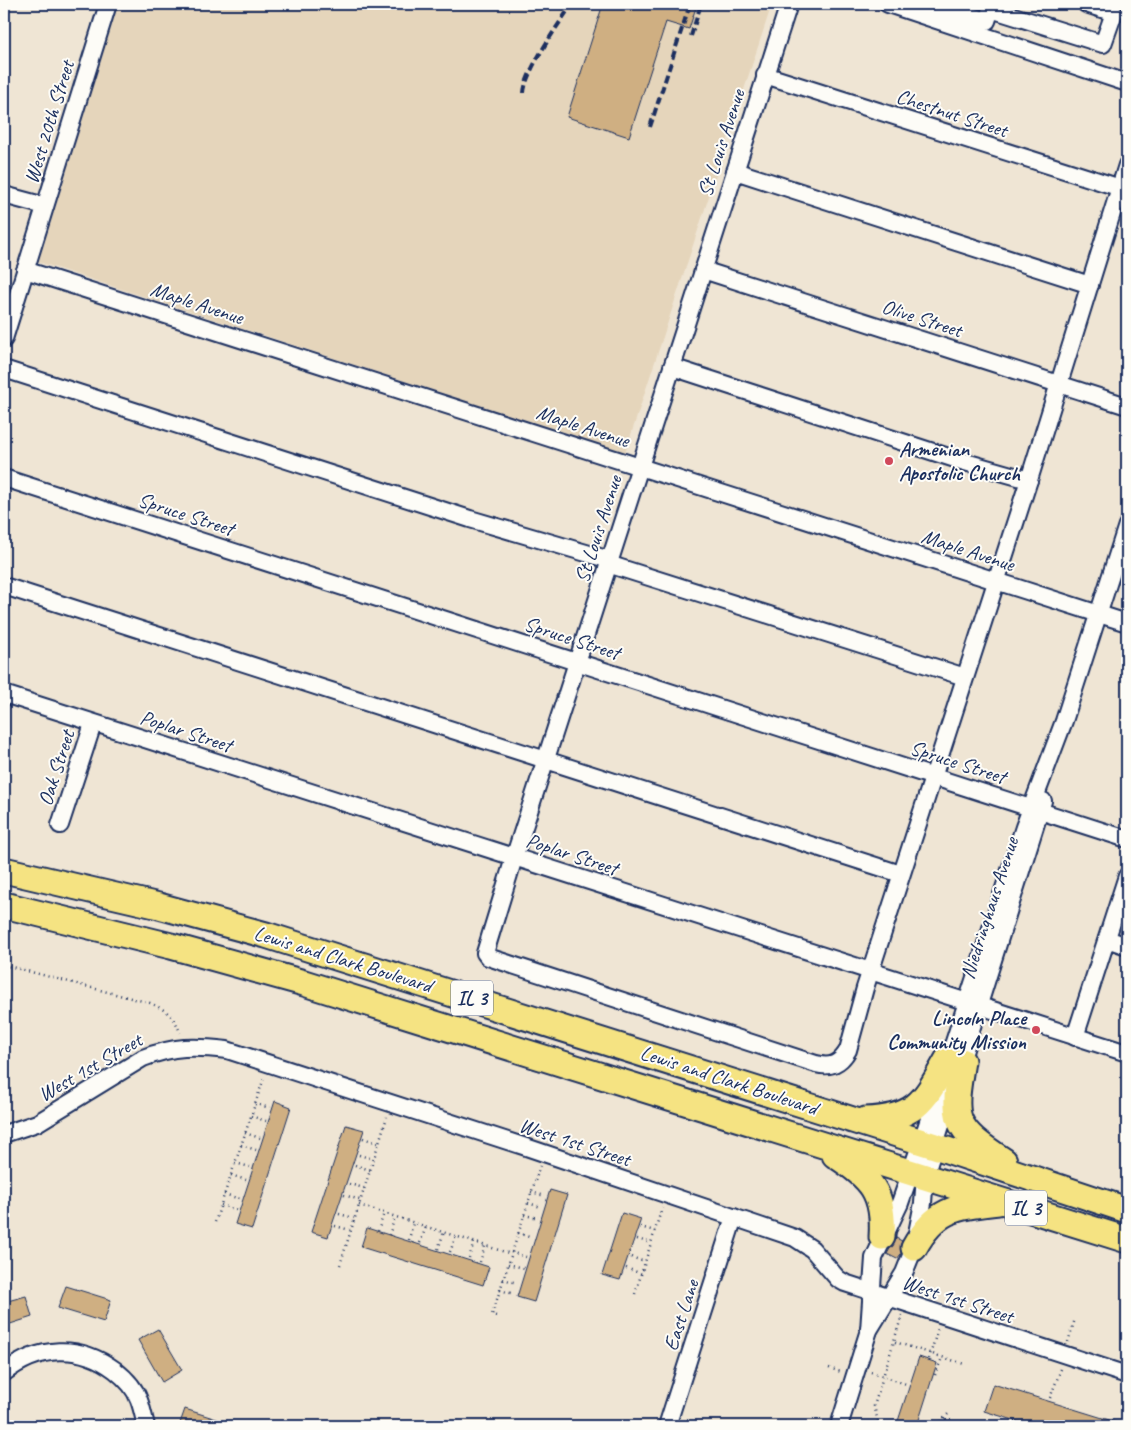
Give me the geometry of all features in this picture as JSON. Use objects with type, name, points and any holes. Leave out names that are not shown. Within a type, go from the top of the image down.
[{"type":"highway","name":"Lewis and Clark Boulevard","points":[[4,870],[159,906],[266,935],[928,1144]]},
{"type":"highway","name":"Lewis and Clark Boulevard","points":[[4,905],[171,946],[304,983],[918,1174]]},
{"type":"highway","points":[[856,1121],[888,1119],[904,1115],[926,1097],[955,1059]]},
{"type":"highway","points":[[955,1059],[955,1101],[957,1116],[962,1125],[982,1147],[1029,1177]]},
{"type":"highway","points":[[814,1142],[856,1168],[870,1181],[882,1207],[882,1237]]},
{"type":"highway","name":"IL 3","points":[[928,1144],[1127,1210]]},
{"type":"highway","name":"IL 3","points":[[918,1174],[1127,1240]]},
{"type":"highway","points":[[914,1248],[925,1229],[942,1214],[964,1206],[1004,1201]]},
{"type":"street","name":"West 20th Street","points":[[4,339],[108,4]]},
{"type":"street","name":"St Louis Avenue","points":[[788,4],[485,953],[495,961],[827,1067],[839,1062],[848,1050],[870,971]]},
{"type":"street","points":[[888,4],[1127,82]]},
{"type":"street","points":[[932,4],[952,7],[987,21],[992,6],[1103,44],[1115,8],[1086,4]]},
{"type":"street","name":"Chestnut Street","points":[[765,75],[1124,189]]},
{"type":"street","points":[[870,971],[934,777],[1090,285],[1124,189],[1127,165]]},
{"type":"street","points":[[735,171],[1090,285]]},
{"type":"street","points":[[4,195],[45,206]]},
{"type":"street","name":"Maple Avenue","points":[[25,270],[1127,623]]},
{"type":"street","name":"Olive Street","points":[[703,270],[1127,406]]},
{"type":"street","points":[[672,367],[958,460],[1029,480]]},
{"type":"street","points":[[4,369],[965,677]]},
{"type":"street","name":"Spruce Street","points":[[4,478],[1127,839]]},
{"type":"street","name":"Niedringhaus Avenue","points":[[869,1330],[874,1258],[882,1237],[918,1174],[1127,525]]},
{"type":"street","points":[[4,586],[901,874]]},
{"type":"street","name":"Poplar Street","points":[[4,694],[92,724],[1127,1053]]},
{"type":"street","name":"Oak Street","points":[[60,825],[92,724]]},
{"type":"street","points":[[1075,1036],[1127,876]]},
{"type":"street","points":[[1107,939],[1127,946]]},
{"type":"street","name":"West 1st Street","points":[[4,1134],[37,1123],[143,1058],[181,1047],[227,1050],[795,1238],[812,1249],[838,1279],[871,1293],[1127,1375]]},
{"type":"street","name":"Niedringhaus Avenue","points":[[839,1426],[869,1330],[904,1273],[914,1248],[923,1203],[918,1174]]},
{"type":"street","name":"East Lane","points":[[667,1426],[734,1217]]},
{"type":"street","points":[[4,1372],[17,1362],[43,1352],[64,1350],[93,1357],[108,1365],[127,1381],[139,1399],[146,1426]]},
{"type":"path","points":[[4,965],[112,993],[161,1008],[168,1012],[177,1024],[181,1047]]},
{"type":"path","points":[[215,1222],[264,1078]]},
{"type":"path","points":[[255,1104],[270,1108]]},
{"type":"path","points":[[251,1116],[266,1121]]},
{"type":"path","points":[[340,1265],[387,1117]]},
{"type":"path","points":[[245,1133],[260,1138]]},
{"type":"path","points":[[363,1138],[379,1143]]},
{"type":"path","points":[[241,1145],[256,1150]]},
{"type":"path","points":[[359,1155],[373,1159]]},
{"type":"path","points":[[235,1163],[250,1167]]},
{"type":"path","points":[[355,1165],[370,1170]]},
{"type":"path","points":[[496,1316],[492,1315],[540,1166]]},
{"type":"path","points":[[231,1175],[246,1180]]},
{"type":"path","points":[[348,1184],[364,1188]]},
{"type":"path","points":[[531,1192],[545,1196]]},
{"type":"path","points":[[224,1194],[240,1199]]},
{"type":"path","points":[[344,1196],[360,1200]]},
{"type":"path","points":[[528,1203],[541,1207]]},
{"type":"path","points":[[359,1205],[486,1246],[526,1256]]},
{"type":"path","points":[[635,1294],[663,1205]]},
{"type":"path","points":[[220,1206],[236,1210]]},
{"type":"path","points":[[378,1231],[384,1213]]},
{"type":"path","points":[[339,1214],[354,1218]]},
{"type":"path","points":[[524,1215],[538,1218]]},
{"type":"path","points":[[389,1235],[395,1217]]},
{"type":"path","points":[[409,1240],[414,1223]]},
{"type":"path","points":[[335,1226],[351,1230]]},
{"type":"path","points":[[420,1243],[426,1227]]},
{"type":"path","points":[[640,1227],[655,1232]]},
{"type":"path","points":[[438,1249],[444,1232]]},
{"type":"path","points":[[518,1233],[532,1238]]},
{"type":"path","points":[[450,1252],[456,1236]]},
{"type":"path","points":[[637,1238],[651,1243]]},
{"type":"path","points":[[469,1258],[474,1242]]},
{"type":"path","points":[[480,1262],[486,1246]]},
{"type":"path","points":[[631,1257],[645,1262]]},
{"type":"path","points":[[508,1264],[524,1268]]},
{"type":"path","points":[[626,1268],[642,1274]]},
{"type":"path","points":[[503,1279],[517,1283]]},
{"type":"path","points":[[500,1290],[514,1294]]},
{"type":"path","points":[[880,1426],[874,1406],[906,1304]]},
{"type":"path","points":[[929,1360],[938,1326]]},
{"type":"path","points":[[895,1342],[964,1364]]},
{"type":"path","points":[[935,1375],[942,1357]]},
{"type":"path","points":[[857,1367],[909,1385]]},
{"type":"path","points":[[931,1426],[941,1421],[950,1412]]},
{"type":"path","points":[[1124,1426],[1127,1414]]},
{"type":"shaded area","points":[[118,4],[772,4],[625,453],[38,262]]},
{"type":"building","points":[[603,4],[697,4],[689,29],[666,22],[629,137],[567,117]]},
{"type":"building","points":[[275,1101],[291,1107],[252,1229],[235,1224]]},
{"type":"building","points":[[346,1125],[364,1130],[328,1237],[311,1232]]},
{"type":"building","points":[[550,1190],[567,1195],[534,1302],[517,1297]]},
{"type":"building","points":[[622,1213],[641,1219],[620,1280],[602,1275]]},
{"type":"building","points":[[367,1228],[489,1267],[483,1285],[361,1247]]},
{"type":"building","points":[[896,1238],[902,1241],[901,1254],[897,1259],[887,1254]]},
{"type":"building","points":[[66,1286],[111,1300],[104,1322],[58,1308]]},
{"type":"building","points":[[26,1296],[32,1317],[4,1326],[4,1302]]},
{"type":"building","points":[[158,1329],[182,1370],[162,1382],[138,1340]]},
{"type":"building","points":[[919,1357],[937,1363],[917,1426],[914,1426],[898,1421]]},
{"type":"building","points":[[993,1384],[1122,1424],[1121,1426],[1033,1426],[984,1411]]},
{"type":"building","points":[[185,1409],[232,1424],[232,1426],[179,1426]]},
{"type":"railway","points":[[524,93],[536,60],[572,4]]},
{"type":"railway","points":[[650,127],[690,4]]},
{"type":"railway","points":[[691,36],[701,4]]},
{"type":"place","name":"Armenian Apostolic Church","points":[[889,461]]},
{"type":"place","name":"Lincoln Place Community Mission","points":[[1036,1030]]}]
